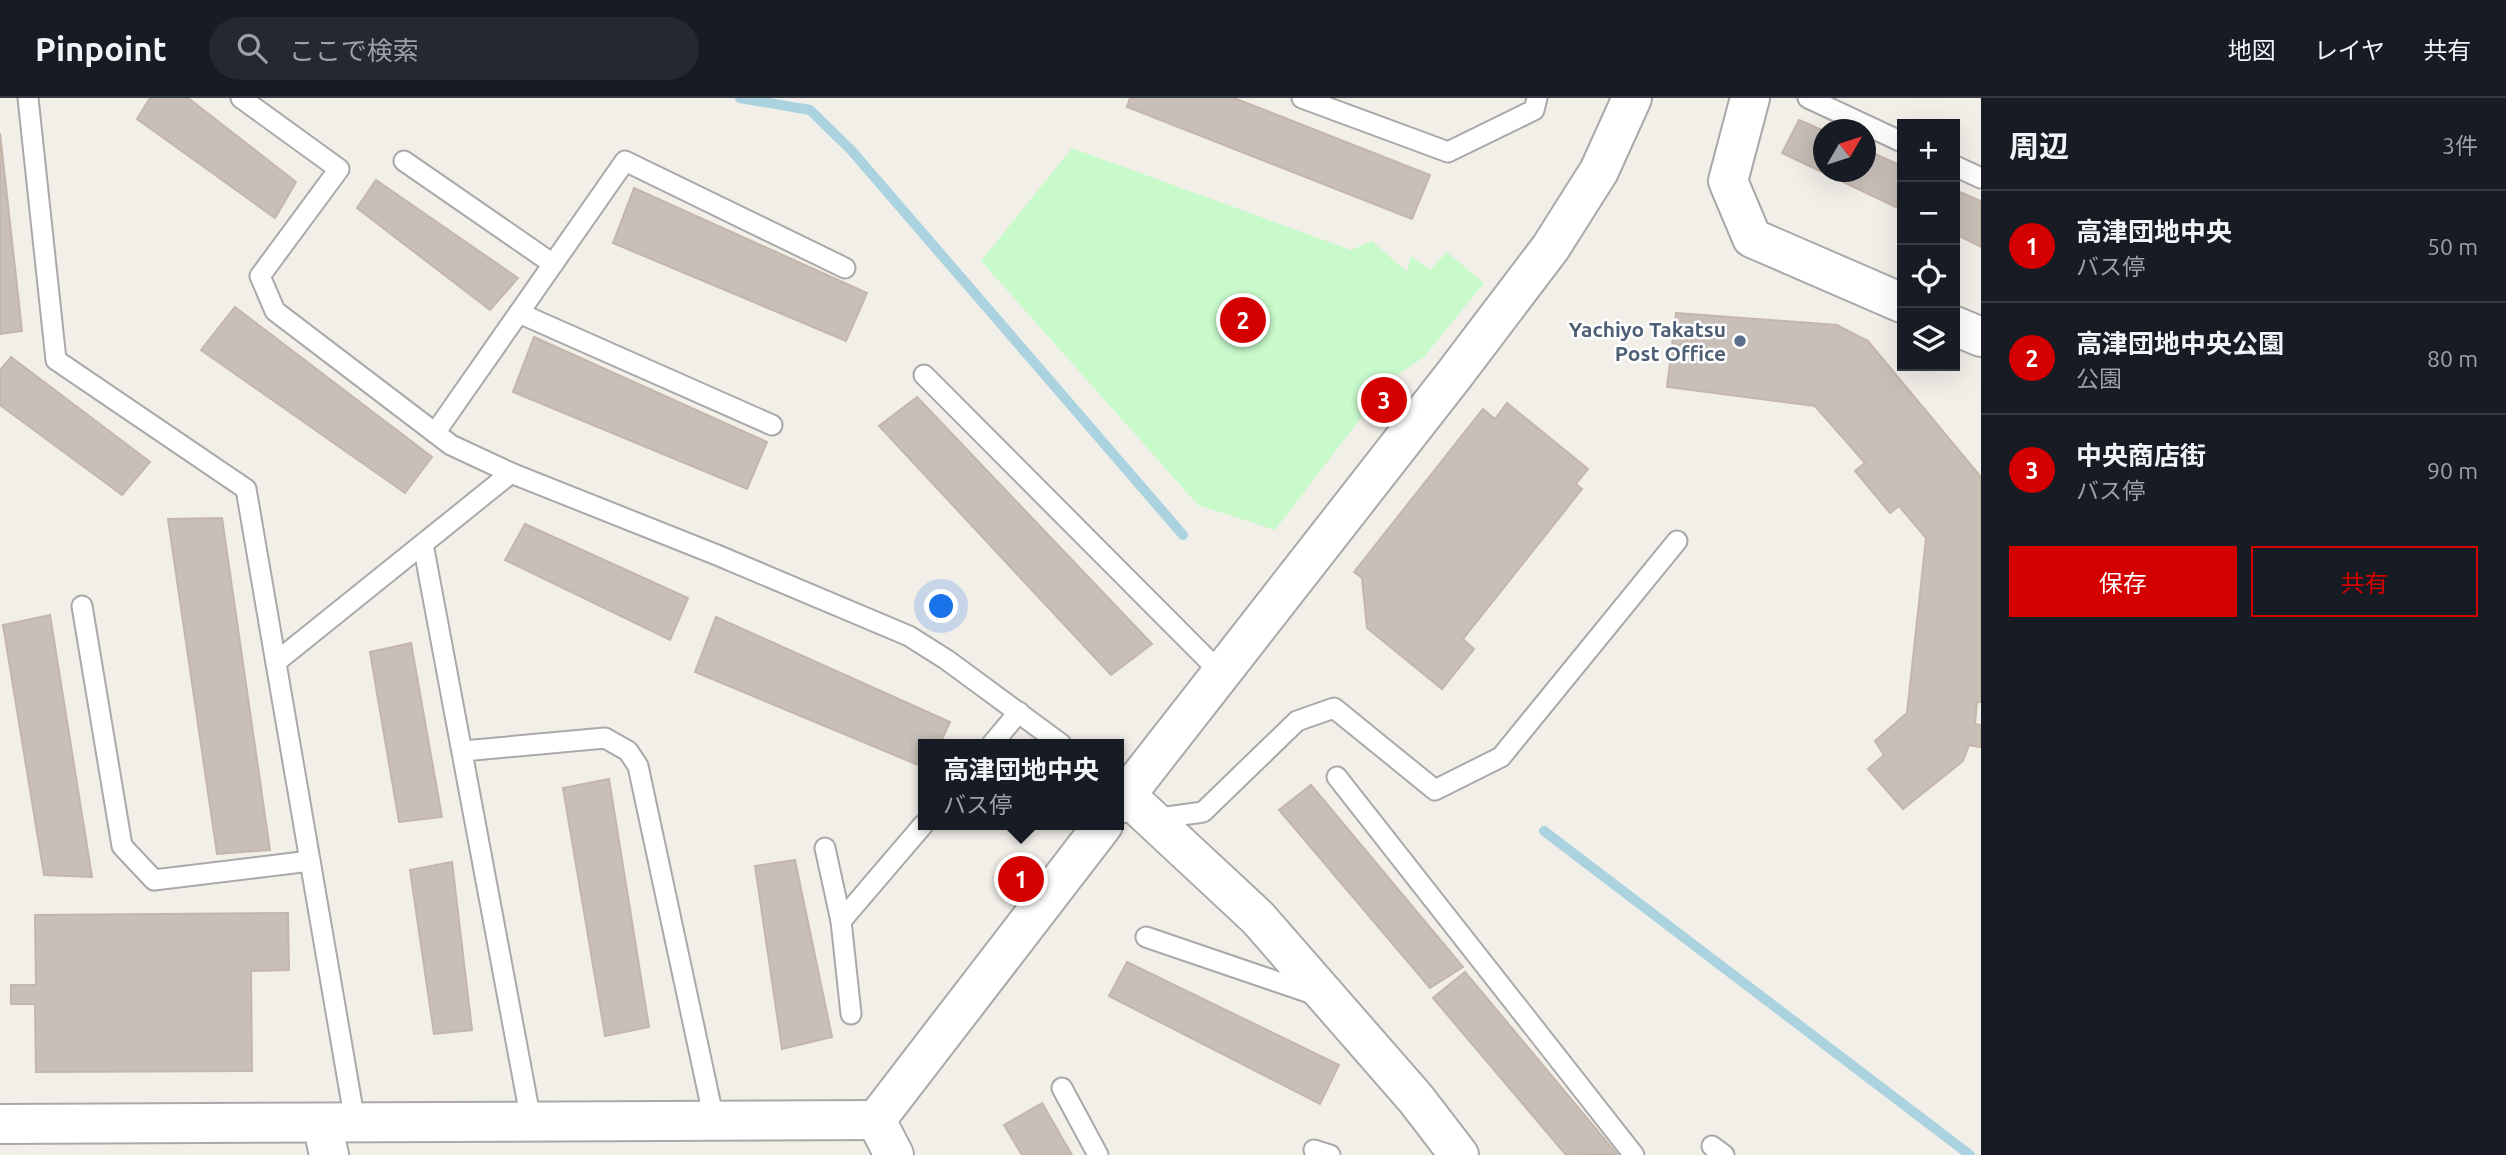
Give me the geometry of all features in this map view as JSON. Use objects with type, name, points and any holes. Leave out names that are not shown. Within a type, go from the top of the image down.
[{"type":"street","points":[[1459,1155],[1416,1099],[1258,918],[1129,802],[1221,673],[1551,247],[1599,172],[1632,98]]},
{"type":"street","points":[[1750,98],[1728,181],[1752,238],[1897,301]]},
{"type":"street","points":[[1960,328],[1981,337]]},
{"type":"street","points":[[876,1120],[1099,830]]},
{"type":"street","points":[[0,1124],[335,1133],[531,1121],[876,1120]]},
{"type":"street","points":[[876,1120],[894,1155]]},
{"type":"lane","points":[[29,98],[56,360],[246,489],[310,861],[335,1133]]},
{"type":"lane","points":[[241,98],[339,169],[260,276],[275,311],[451,446],[909,636],[947,660],[1054,739]]},
{"type":"lane","points":[[1302,98],[1448,152],[1534,110],[1538,98]]},
{"type":"lane","points":[[1808,98],[1897,140]]},
{"type":"lane","points":[[404,161],[553,264]]},
{"type":"lane","points":[[435,433],[625,161],[845,268]]},
{"type":"lane","points":[[1960,168],[1981,178]]},
{"type":"lane","points":[[519,313],[772,425]]},
{"type":"lane","points":[[924,375],[1221,673]]},
{"type":"lane","points":[[276,662],[511,472]]},
{"type":"lane","points":[[1129,802],[1203,812],[1297,721],[1334,708],[1435,790],[1501,757],[1677,541]]},
{"type":"lane","points":[[423,544],[531,1121]]},
{"type":"lane","points":[[82,606],[122,846],[154,880],[310,861]]},
{"type":"lane","points":[[996,739],[1019,712]]},
{"type":"lane","points":[[463,751],[604,738],[628,751],[638,766],[714,1120]]},
{"type":"lane","points":[[1337,777],[1634,1155]]},
{"type":"lane","points":[[841,922],[919,830]]},
{"type":"lane","points":[[825,848],[841,922],[850,1014]]},
{"type":"lane","points":[[1146,937],[1330,1000]]},
{"type":"lane","points":[[1062,1087],[1098,1155]]},
{"type":"green space","points":[[1072,148],[1351,250],[1372,241],[1407,272],[1411,256],[1430,270],[1447,252],[1484,283],[1424,357],[1390,380],[1275,530],[1198,505],[981,261]]},
{"type":"building","points":[[150,98],[188,98],[296,182],[275,218],[137,119]]},
{"type":"building","points":[[1130,98],[1234,98],[1430,175],[1412,219],[1127,107]]},
{"type":"building","points":[[1799,120],[1813,126],[1813,168],[1782,153]]},
{"type":"building","points":[[0,133],[22,331],[0,334]]},
{"type":"building","points":[[1876,154],[1897,164],[1897,208],[1843,182],[1876,182]]},
{"type":"building","points":[[376,180],[518,278],[490,310],[357,208]]},
{"type":"building","points":[[634,188],[867,293],[846,341],[613,243]]},
{"type":"building","points":[[1960,192],[1981,201],[1981,247],[1960,236]]},
{"type":"building","points":[[235,307],[432,457],[405,493],[201,350]]},
{"type":"building","points":[[1676,313],[1837,325],[1868,341],[1981,477],[1981,702],[1977,702],[1975,724],[1981,725],[1981,744],[1980,747],[1969,745],[1963,761],[1903,809],[1868,769],[1884,755],[1875,741],[1907,713],[1926,538],[1899,506],[1890,513],[1855,471],[1865,463],[1815,406],[1667,387]]},
{"type":"building","points":[[534,337],[767,442],[747,489],[513,392]]},
{"type":"building","points":[[11,357],[150,462],[122,495],[0,405],[0,370]]},
{"type":"building","points":[[917,397],[1152,644],[1111,675],[879,426]]},
{"type":"building","points":[[1507,403],[1588,469],[1576,484],[1582,489],[1463,639],[1474,649],[1442,689],[1367,628],[1362,578],[1354,572],[1483,409],[1495,419]]},
{"type":"building","points":[[222,518],[270,850],[217,854],[168,519]]},
{"type":"building","points":[[525,524],[688,598],[670,640],[505,560]]},
{"type":"building","points":[[50,615],[92,877],[44,875],[3,625]]},
{"type":"building","points":[[716,617],[950,722],[942,739],[918,739],[918,765],[695,672]]},
{"type":"building","points":[[411,643],[442,817],[399,822],[370,652]]},
{"type":"building","points":[[609,779],[649,1027],[605,1036],[563,788]]},
{"type":"building","points":[[1311,785],[1463,967],[1430,988],[1279,810]]},
{"type":"building","points":[[795,860],[832,1037],[782,1049],[755,866]]},
{"type":"building","points":[[452,862],[472,1030],[434,1034],[410,870]]},
{"type":"building","points":[[288,913],[289,970],[251,971],[252,1071],[36,1072],[35,1004],[11,1004],[11,985],[36,985],[35,915]]},
{"type":"building","points":[[1127,962],[1339,1065],[1320,1104],[1109,996]]},
{"type":"building","points":[[1465,972],[1617,1154],[1566,1155],[1433,998]]},
{"type":"building","points":[[1042,1103],[1072,1155],[1022,1155],[1004,1125]]},
{"type":"waterway","points":[[740,98],[810,110],[851,150],[1183,535]]},
{"type":"waterway","points":[[1544,831],[1970,1155]]},
{"type":"place","name":"高津団地中央公園","points":[[1243,320]]},
{"type":"place","name":"Yachiyo Takatsu Post Office","points":[[1740,341]]},
{"type":"place","name":"中央商店街","points":[[1384,400]]},
{"type":"place","name":"高津団地中央","points":[[1021,879]]}]
